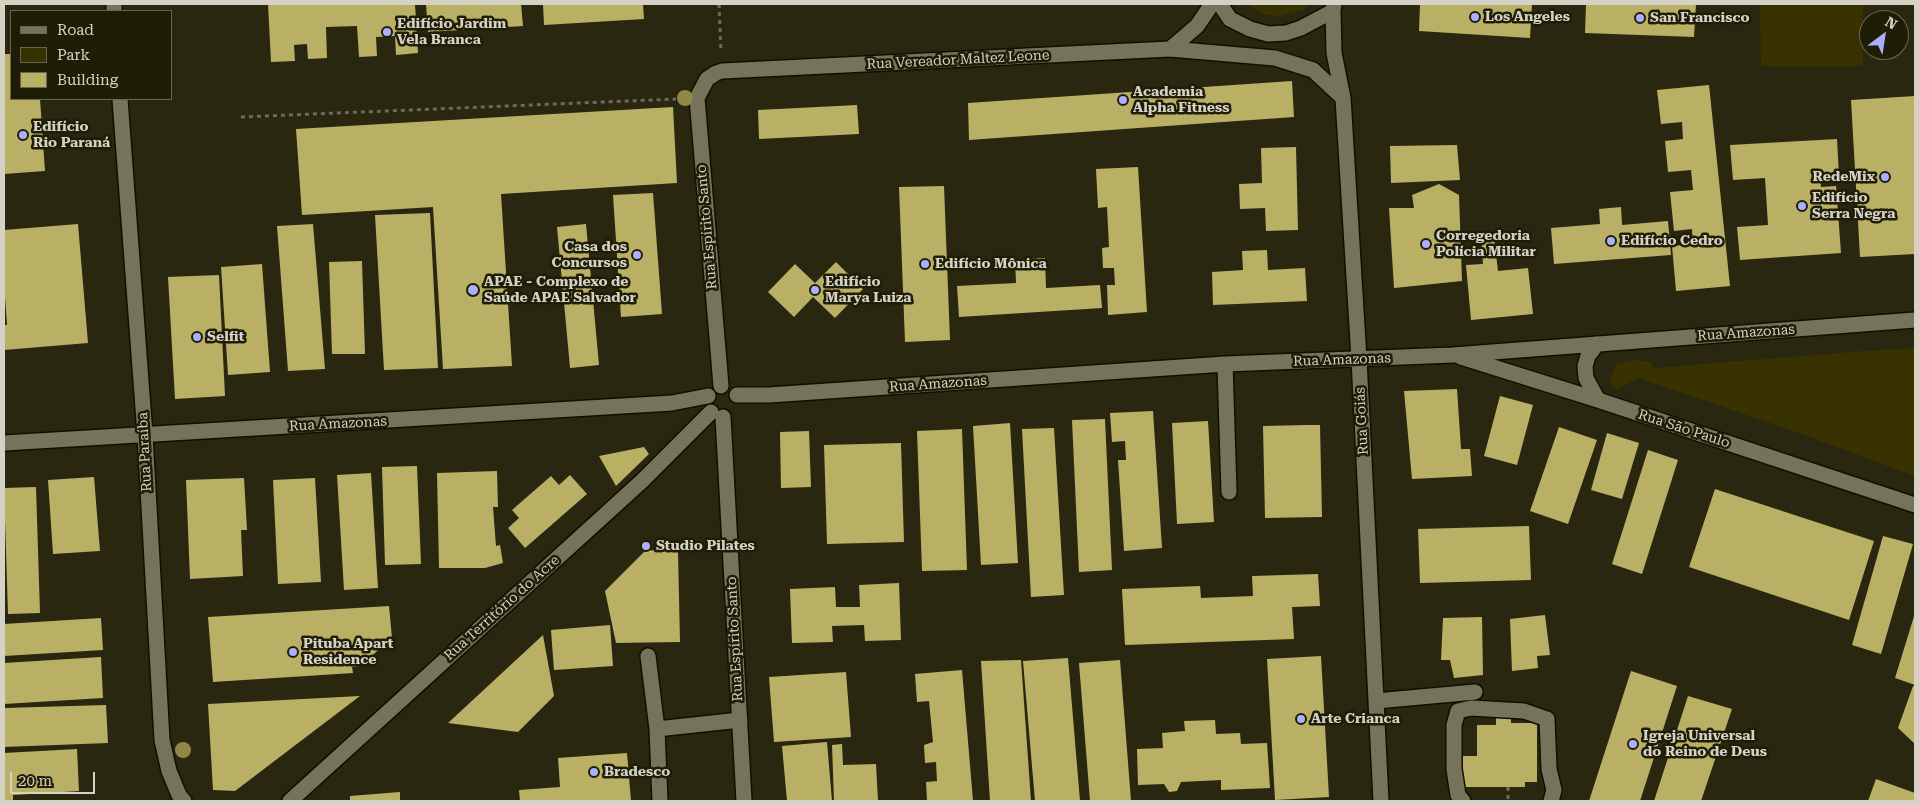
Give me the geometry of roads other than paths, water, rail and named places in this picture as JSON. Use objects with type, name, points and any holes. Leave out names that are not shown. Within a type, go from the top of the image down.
[{"type":"street","points":[[1170,49],[1196,26],[1212,4]]},
{"type":"street","points":[[1220,4],[1230,19],[1250,29],[1268,34],[1286,33],[1301,28],[1333,8]]},
{"type":"street","name":"Rua Goiás","points":[[1333,8],[1334,53],[1343,98],[1359,359],[1381,801]]},
{"type":"street","name":"Rua Vereador Maltez Leone","points":[[697,98],[702,86],[708,79],[722,71],[1170,49],[1275,58],[1313,70],[1343,98]]},
{"type":"street","name":"Rua Espírito Santo","points":[[697,98],[721,386]]},
{"type":"street","name":"Rua Paraíba","points":[[120,100],[145,436],[162,740],[169,771],[184,801]]},
{"type":"street","name":"Rua Amazonas","points":[[737,399],[768,395],[1225,364],[1453,355],[1915,320]]},
{"type":"street","points":[[1597,344],[1588,356],[1585,366],[1586,378],[1598,400]]},
{"type":"street","name":"Rua São Paulo","points":[[1453,355],[1598,400],[1915,505]]},
{"type":"street","points":[[1225,364],[1229,492]]},
{"type":"street","points":[[721,386],[730,388],[737,399],[736,410],[730,415],[712,408],[713,389],[721,386]]},
{"type":"street","name":"Rua Amazonas","points":[[4,443],[672,403],[712,408]]},
{"type":"street","name":"Rua Espírito Santo","points":[[712,408],[740,720],[744,801]]},
{"type":"street","name":"Rua Território do Acre","points":[[290,801],[642,481],[712,408]]},
{"type":"street","points":[[648,656],[657,729],[660,801]]},
{"type":"street","points":[[1376,701],[1476,692]]},
{"type":"street","points":[[1463,801],[1458,795],[1454,769],[1454,724],[1458,711],[1471,708],[1524,711],[1547,719],[1549,769],[1554,790],[1551,801]]},
{"type":"street","points":[[657,729],[740,720]]},
{"type":"place","name":"Los Angeles","points":[[1475,17]]},
{"type":"place","name":"San Francisco","points":[[1640,18]]},
{"type":"place","name":"Edifício Jardim Vela Branca","points":[[387,32]]},
{"type":"place","name":"Academia Alpha Fitness","points":[[1123,100]]},
{"type":"place","name":"Edifício Rio Paraná","points":[[23,135]]},
{"type":"place","name":"RedeMix","points":[[1885,177]]},
{"type":"place","name":"Edifício Serra Negra","points":[[1802,206]]},
{"type":"place","name":"Edifício Cedro","points":[[1611,241]]},
{"type":"place","name":"Corregedoria Polícia Militar","points":[[1426,244]]},
{"type":"place","name":"Casa dos Concursos","points":[[637,255]]},
{"type":"place","name":"Edifício Mônica","points":[[925,264]]},
{"type":"place","name":"APAE - Complexo de Saúde APAE Salvador","points":[[473,290]]},
{"type":"place","name":"Edifício Marya Luiza","points":[[815,290]]},
{"type":"place","name":"Selfit","points":[[197,337]]},
{"type":"place","name":"Studio Pilates","points":[[646,546]]},
{"type":"place","name":"Pituba Apart Residence","points":[[293,652]]},
{"type":"place","name":"Arte Crianca","points":[[1301,719]]},
{"type":"place","name":"Igreja Universal do Reino de Deus","points":[[1633,744]]},
{"type":"place","name":"Bradesco","points":[[594,772]]}]
